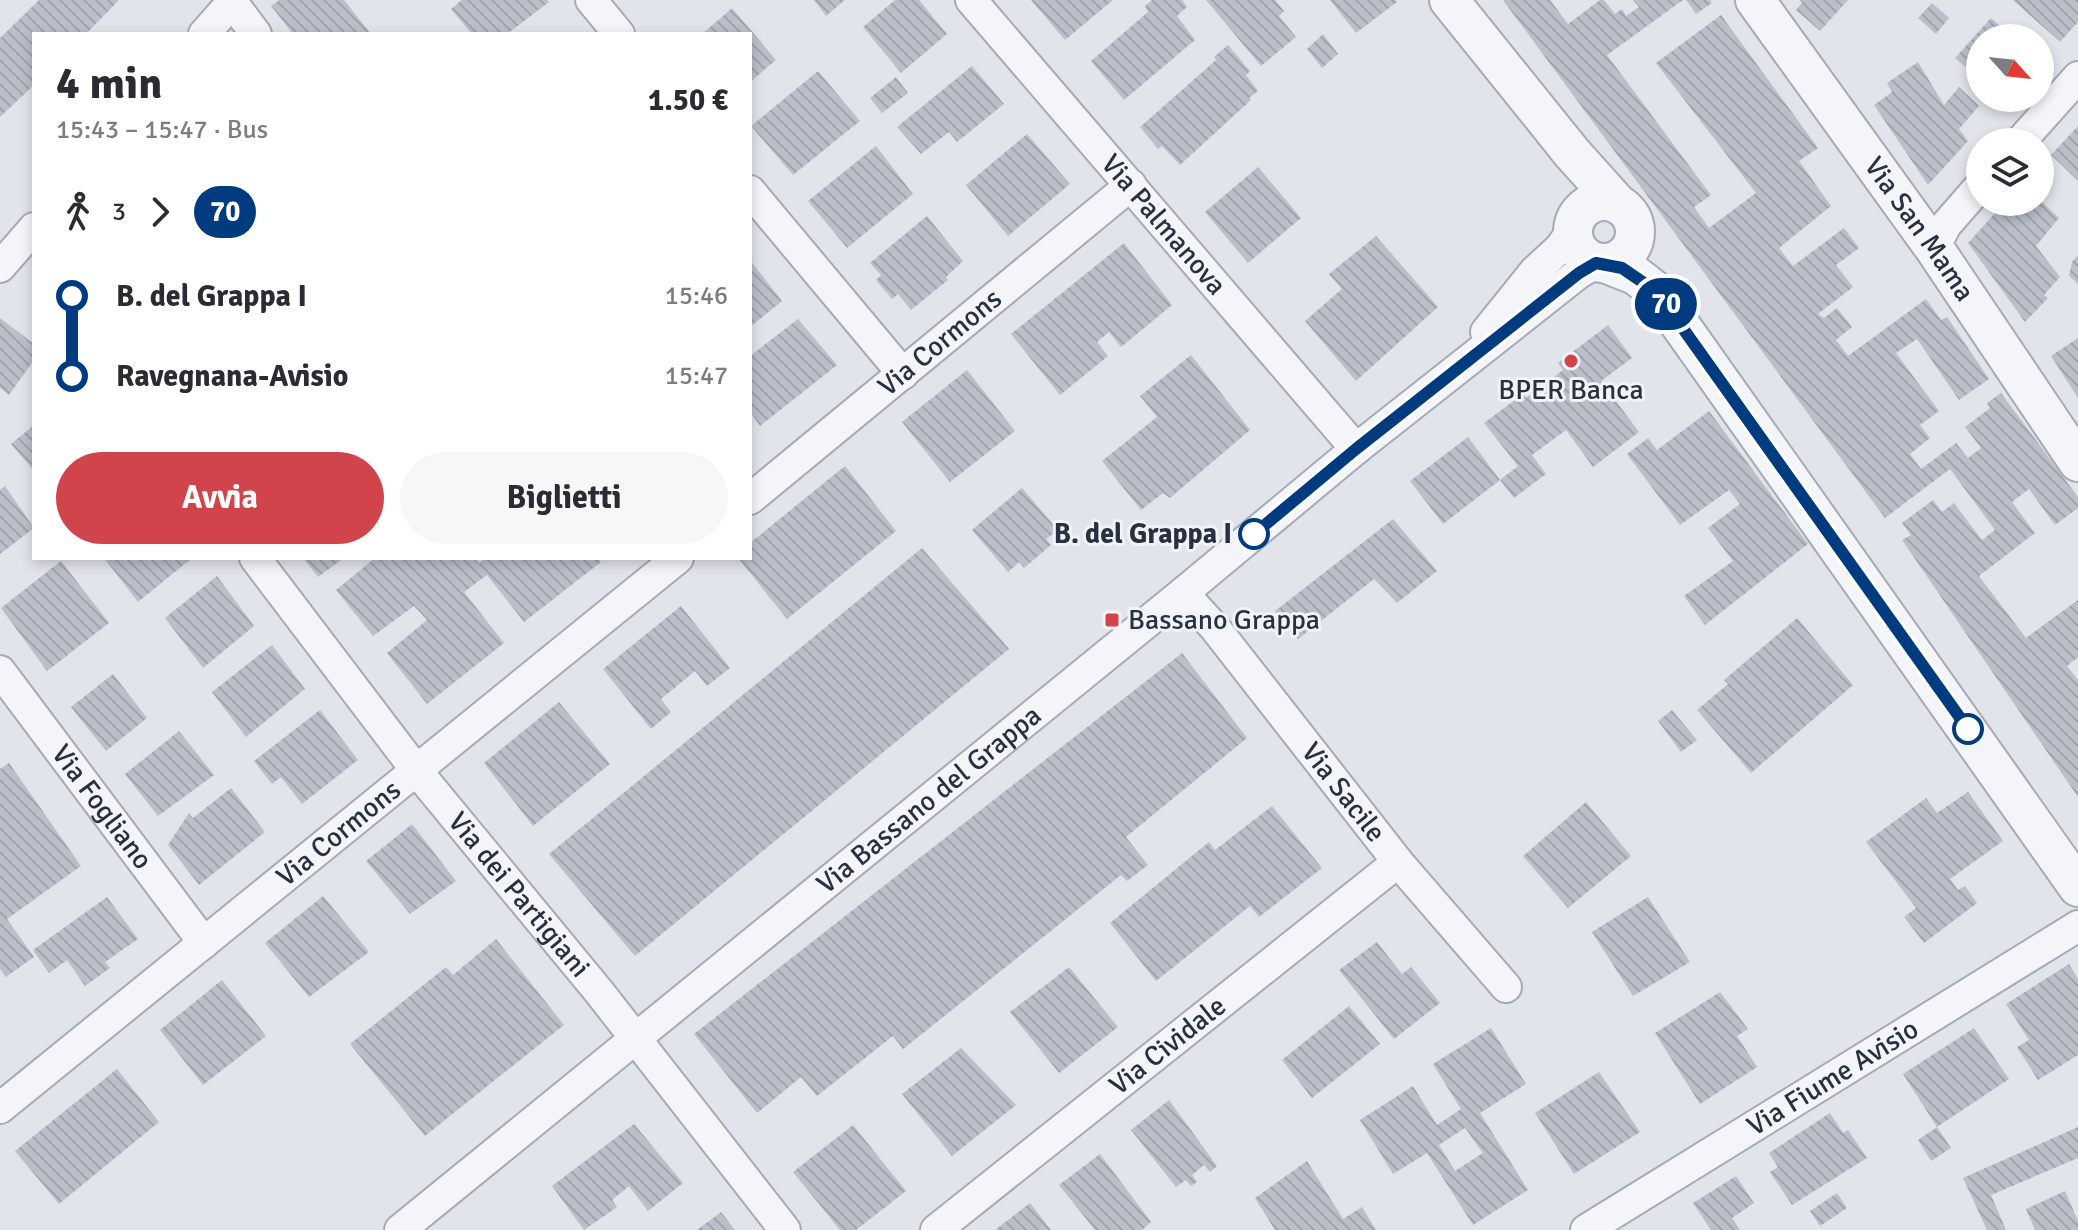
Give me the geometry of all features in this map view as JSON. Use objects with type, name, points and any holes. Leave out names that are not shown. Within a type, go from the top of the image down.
[{"type":"street","points":[[591,0],[617,32]]},
{"type":"street","name":"Via Palmanova","points":[[971,0],[1356,449]]},
{"type":"street","points":[[1449,0],[1572,153],[1631,216],[1635,235],[1626,255],[1601,263]]},
{"type":"street","name":"Via San Mama","points":[[1755,0],[1934,248],[2078,462]]},
{"type":"street","points":[[206,32],[233,1],[255,32]]},
{"type":"street","points":[[2032,128],[2078,77]]},
{"type":"street","points":[[1572,153],[1579,181],[1576,221],[1578,251],[1586,259],[1635,275],[1657,292],[2078,887]]},
{"type":"street","name":"Via Cormons","points":[[752,497],[1131,185]]},
{"type":"street","points":[[752,193],[903,374]]},
{"type":"street","points":[[1576,221],[1596,201],[1616,202]]},
{"type":"street","points":[[1934,248],[1946,225],[1966,202]]},
{"type":"street","name":"Via Bassano del Grappa","points":[[1458,368],[1535,271],[1560,248],[1576,221]]},
{"type":"street","name":"Via Bassano del Grappa","points":[[400,1230],[1356,449],[1458,368],[1601,263]]},
{"type":"street","name":"Via dei Partigiani","points":[[257,560],[416,770],[785,1230]]},
{"type":"street","name":"Via Cormons","points":[[0,1108],[666,562]]},
{"type":"street","name":"Via Sacile","points":[[1183,593],[1215,628],[1398,862],[1506,987]]},
{"type":"street","name":"Via Fogliano","points":[[0,671],[204,943]]},
{"type":"street","name":"Via Cividale","points":[[936,1230],[1398,862]]},
{"type":"street","name":"Via Fiume Avisio","points":[[1586,1230],[2078,926]]},
{"type":"building","points":[[39,0],[119,0],[88,32],[32,32],[32,87],[0,117],[0,38]]},
{"type":"building","points":[[279,0],[344,0],[369,32],[291,32],[271,6]]},
{"type":"building","points":[[462,0],[549,2],[510,32],[470,32],[451,9]]},
{"type":"building","points":[[814,0],[845,0],[826,16]]},
{"type":"building","points":[[895,0],[919,0],[947,34],[901,73],[863,27]]},
{"type":"building","points":[[1031,0],[1113,0],[1065,40]]},
{"type":"building","points":[[1152,0],[1182,0],[1187,7],[1177,16],[1195,40],[1124,100],[1091,61],[1148,12],[1145,6]]},
{"type":"building","points":[[1206,0],[1275,0],[1284,11],[1279,16],[1296,37],[1261,66]]},
{"type":"building","points":[[1330,0],[1395,0],[1397,2],[1356,33]]},
{"type":"building","points":[[1503,0],[1550,0],[1568,24],[1600,0],[1604,0],[1615,14],[1622,9],[1626,16],[1639,7],[1633,0],[1683,0],[1607,55],[1711,195],[1694,207],[1709,228],[1756,193],[1656,63],[1721,15],[1818,148],[1799,161],[1831,206],[1779,248],[1793,266],[1844,228],[1859,248],[1836,265],[1853,287],[1818,314],[1824,318],[1837,308],[1852,327],[1836,340],[1848,356],[1926,299],[1941,320],[1947,317],[1989,379],[1959,400],[1917,339],[1896,353],[1939,411],[1920,425],[1930,438],[1910,454],[1921,469],[1956,443],[1968,458],[1981,448],[1965,427],[1990,408],[1987,403],[2001,393],[2078,497],[2078,508],[2055,525],[2029,489],[2012,502],[2035,533],[1979,576],[2026,638],[2078,600],[2078,657],[2067,666],[2078,680],[2078,797],[1902,540],[1911,535],[1902,523],[1933,500],[1942,512],[1954,503],[1982,540],[1995,530],[1950,469],[1885,518]]},
{"type":"building","points":[[1686,0],[1710,0],[1712,3],[1696,14]]},
{"type":"building","points":[[1800,0],[1848,0],[1820,31],[1796,10],[1802,3]]},
{"type":"building","points":[[2013,0],[2078,0],[2078,22],[2060,42],[2054,37],[2054,24],[2040,24]]},
{"type":"building","points":[[1932,3],[1949,18],[1936,34],[1918,18]]},
{"type":"building","points":[[732,8],[776,60],[752,80],[752,32],[704,32]]},
{"type":"building","points":[[1323,34],[1338,54],[1322,68],[1307,49]]},
{"type":"building","points":[[1228,45],[1250,71],[1246,75],[1258,91],[1180,165],[1162,146],[1158,149],[1140,127],[1216,60],[1214,57]]},
{"type":"building","points":[[1966,46],[1966,67],[1955,58]]},
{"type":"building","points":[[1918,62],[1944,105],[1959,87],[1966,94],[1966,112],[1974,112],[1959,129],[1966,143],[1928,185],[1874,105],[1892,92],[1887,83]]},
{"type":"building","points":[[972,66],[1004,104],[957,142],[949,132],[921,154],[897,127]]},
{"type":"building","points":[[818,71],[860,121],[793,175],[752,125]]},
{"type":"building","points":[[896,77],[908,93],[882,113],[870,98]]},
{"type":"building","points":[[2078,126],[2078,181],[2054,158],[2054,152]]},
{"type":"building","points":[[1027,134],[1070,184],[1008,236],[966,185]]},
{"type":"building","points":[[876,146],[913,194],[847,248],[808,201]]},
{"type":"building","points":[[1258,167],[1301,218],[1248,263],[1205,212]]},
{"type":"building","points":[[2054,213],[2059,218],[2036,246],[2060,277],[2044,295],[2048,298],[2025,322],[1968,243],[1992,216],[2054,216]]},
{"type":"building","points":[[927,216],[963,261],[946,277],[948,280],[911,310],[898,294],[892,299],[876,280],[881,275],[870,263]]},
{"type":"building","points":[[1376,236],[1438,307],[1356,381],[1305,321],[1342,289],[1329,274]]},
{"type":"building","points":[[1124,243],[1172,305],[1121,347],[1109,332],[1097,342],[1108,356],[1060,395],[1011,334]]},
{"type":"building","points":[[2078,255],[2078,284],[2069,276],[2072,262]]},
{"type":"building","points":[[752,263],[782,301],[752,325]]},
{"type":"building","points":[[0,318],[32,342],[32,363],[9,395],[0,388]]},
{"type":"building","points":[[798,319],[837,365],[760,426],[752,415],[752,354]]},
{"type":"building","points":[[1608,325],[1632,358],[1601,381],[1639,432],[1593,467],[1566,430],[1532,455],[1546,474],[1514,498],[1500,480],[1518,466],[1484,423],[1523,394],[1526,398],[1563,370],[1558,363]]},
{"type":"building","points":[[2078,338],[2078,398],[2051,356]]},
{"type":"building","points":[[1191,355],[1250,430],[1170,498],[1163,493],[1141,510],[1102,461],[1157,417],[1140,396]]},
{"type":"building","points":[[967,370],[1015,431],[950,482],[902,422]]},
{"type":"building","points":[[1709,411],[1808,544],[1705,625],[1684,596],[1733,561],[1708,528],[1740,504],[1729,490],[1680,525],[1627,454],[1648,438],[1657,450]]},
{"type":"building","points":[[32,427],[32,469],[11,444]]},
{"type":"building","points":[[1468,437],[1500,480],[1443,524],[1410,481]]},
{"type":"building","points":[[845,466],[896,531],[787,619],[740,560],[752,560],[752,541]]},
{"type":"building","points":[[5,486],[32,530],[0,554],[0,490]]},
{"type":"building","points":[[1022,488],[1058,530],[1046,539],[1051,545],[1024,568],[1019,562],[1008,572],[972,530]]},
{"type":"building","points":[[1393,519],[1437,571],[1397,603],[1374,579],[1298,639],[1275,611]]},
{"type":"building","points":[[922,548],[1009,649],[635,956],[549,854]]},
{"type":"building","points":[[106,560],[190,560],[138,602]]},
{"type":"building","points":[[305,560],[341,560],[318,577]]},
{"type":"building","points":[[373,560],[601,562],[524,622],[487,575],[464,592],[504,643],[427,704],[387,653],[427,620],[414,606],[373,636],[336,590]]},
{"type":"building","points":[[61,561],[109,623],[47,671],[1,608]]},
{"type":"building","points":[[217,576],[254,626],[203,668],[165,618]]},
{"type":"building","points":[[681,606],[730,668],[707,686],[695,671],[661,699],[671,712],[651,729],[603,669]]},
{"type":"building","points":[[1797,618],[1853,685],[1751,773],[1697,710],[1728,684],[1724,680]]},
{"type":"building","points":[[272,645],[305,689],[246,737],[212,692]]},
{"type":"building","points":[[1182,653],[1247,738],[1126,837],[1148,865],[1127,881],[1121,875],[903,1049],[893,1036],[817,1096],[801,1077],[757,1113],[694,1034]]},
{"type":"building","points":[[113,674],[147,718],[106,751],[71,707]]},
{"type":"building","points":[[559,702],[610,764],[533,826],[484,763]]},
{"type":"building","points":[[320,710],[358,760],[302,804],[281,777],[272,784],[254,761]]},
{"type":"building","points":[[1672,710],[1697,740],[1681,752],[1658,721]]},
{"type":"building","points":[[179,731],[214,775],[158,816],[125,774]]},
{"type":"building","points":[[9,763],[81,866],[7,919],[34,957],[6,977],[0,969],[0,769]]},
{"type":"building","points":[[231,788],[265,832],[199,885],[168,845],[189,813],[193,818]]},
{"type":"building","points":[[1968,792],[2003,841],[1950,879],[1958,890],[1965,886],[1977,903],[1924,943],[1904,917],[1916,908],[1866,842],[1926,798],[1937,813]]},
{"type":"building","points":[[1586,802],[1631,856],[1568,908],[1523,856]]},
{"type":"building","points":[[1272,806],[1322,868],[1259,917],[1250,906],[1156,981],[1110,923],[1209,842],[1215,850]]},
{"type":"building","points":[[412,824],[456,881],[410,914],[366,861]]},
{"type":"building","points":[[323,896],[369,952],[309,997],[265,943]]},
{"type":"building","points":[[107,897],[138,939],[105,962],[110,968],[85,986],[67,960],[49,973],[33,950]]},
{"type":"building","points":[[1648,897],[1690,962],[1633,996],[1592,932]]},
{"type":"building","points":[[496,939],[564,1025],[425,1136],[350,1044],[446,967],[453,975]]},
{"type":"building","points":[[1377,942],[1402,974],[1411,967],[1440,1003],[1394,1039],[1339,970]]},
{"type":"building","points":[[2069,964],[2078,979],[2078,1055],[2038,1080],[2017,1047],[2029,1040],[2006,1004]]},
{"type":"building","points":[[1069,967],[1118,1027],[1059,1073],[1010,1012]]},
{"type":"building","points":[[222,980],[266,1036],[203,1085],[160,1030]]},
{"type":"building","points":[[1720,992],[1748,1029],[1737,1036],[1757,1067],[1700,1104],[1655,1033]]},
{"type":"building","points":[[1349,1006],[1380,1044],[1312,1098],[1282,1060]]},
{"type":"building","points":[[1491,1028],[1526,1084],[1480,1113],[1528,1190],[1473,1225],[1427,1153],[1393,1174],[1360,1120],[1413,1086],[1437,1125],[1461,1109],[1433,1064]],"holes":[[[1465,1128],[1483,1153],[1455,1171],[1439,1145]]]},
{"type":"building","points":[[1974,1028],[2009,1079],[1937,1127],[1903,1074]]},
{"type":"building","points":[[961,1048],[1016,1105],[952,1156],[902,1094]]},
{"type":"building","points":[[117,1069],[159,1122],[59,1204],[15,1151]]},
{"type":"building","points":[[1599,1072],[1640,1132],[1574,1174],[1535,1113]]},
{"type":"building","points":[[1169,1100],[1217,1166],[1210,1172],[1204,1165],[1192,1175],[1197,1182],[1191,1186],[1186,1180],[1176,1187],[1131,1130]]},
{"type":"building","points":[[1830,1113],[1843,1133],[1848,1130],[1867,1158],[1792,1205],[1770,1172],[1778,1167],[1769,1153]]},
{"type":"building","points":[[634,1124],[683,1183],[648,1211],[629,1186],[612,1200],[617,1207],[584,1230],[552,1186]]},
{"type":"building","points":[[853,1125],[906,1191],[856,1230],[840,1230],[793,1172]]},
{"type":"building","points":[[1937,1127],[1951,1148],[1931,1161],[1918,1140]]},
{"type":"building","points":[[2078,1127],[2078,1158],[1991,1195],[2006,1230],[1987,1230],[1963,1178]]},
{"type":"building","points":[[1100,1154],[1151,1222],[1142,1230],[1095,1230],[1059,1185]]},
{"type":"building","points":[[1307,1161],[1343,1219],[1362,1207],[1376,1230],[1275,1230],[1255,1198]]},
{"type":"building","points":[[1736,1176],[1754,1203],[1732,1218],[1740,1230],[1711,1230],[1693,1203]]},
{"type":"building","points":[[2065,1191],[2078,1221],[2078,1230],[2035,1230],[2026,1209]]},
{"type":"building","points":[[1837,1193],[1847,1208],[1820,1226],[1810,1211]]},
{"type":"building","points":[[1030,1203],[1051,1230],[995,1230]]},
{"type":"building","points":[[721,1212],[735,1230],[697,1230]]},
{"type":"bus line","name":"70","points":[[1254,534],[1356,449],[1579,273],[1596,263],[1622,268],[1657,292],[1968,729]]},
{"type":"place","name":"BPER Banca","points":[[1571,361]]},
{"type":"place","name":"B. del Grappa I","points":[[1254,534]]},
{"type":"place","name":"Bassano Grappa","points":[[1112,620]]}]
